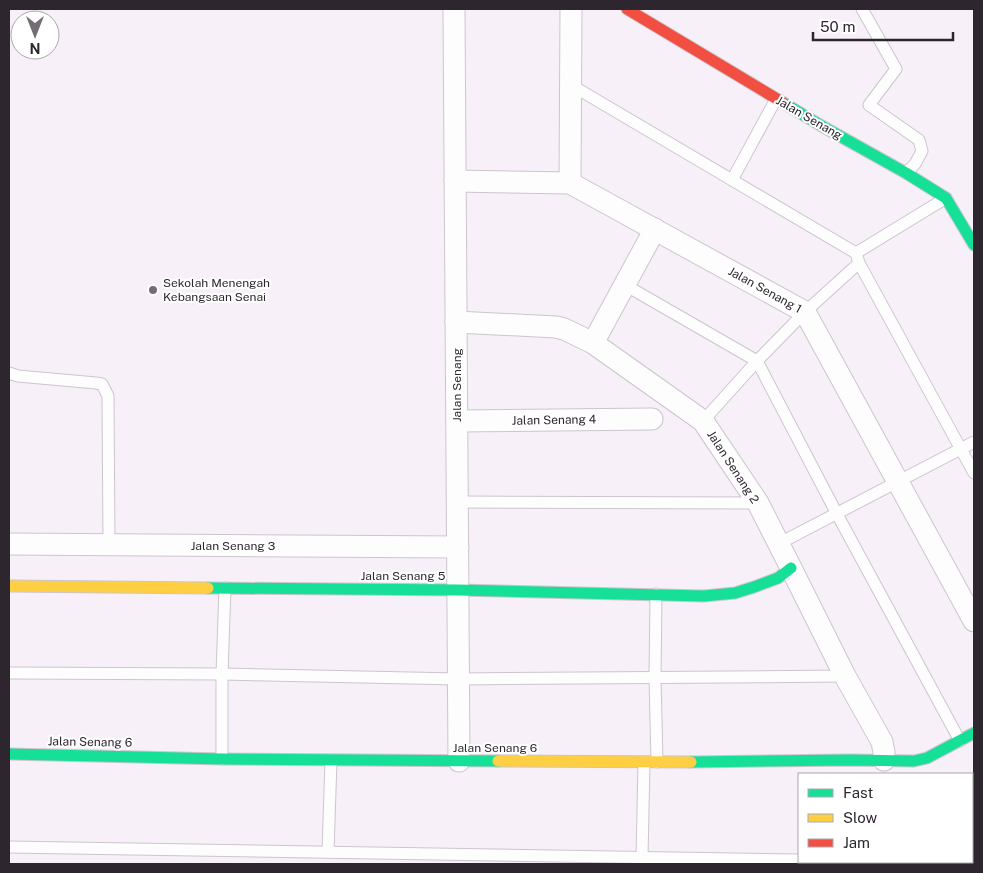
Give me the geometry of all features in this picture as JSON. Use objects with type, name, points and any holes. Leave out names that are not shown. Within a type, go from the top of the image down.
[{"type":"street","name":"Jalan Senang","points":[[454,9],[459,761]]},
{"type":"street","points":[[570,183],[571,9]]},
{"type":"street","name":"Jalan Senang","points":[[626,9],[946,198],[974,245]]},
{"type":"street","name":"Jalan Senang 1","points":[[455,182],[570,183],[806,312],[974,621]]},
{"type":"street","points":[[593,343],[655,229]]},
{"type":"street","name":"Jalan Senang 2","points":[[456,322],[564,329],[593,343],[703,421],[758,503],[845,676],[882,742],[884,760]]},
{"type":"street","name":"Jalan Senang 4","points":[[457,421],[652,419]]},
{"type":"street","name":"Jalan Senang 3","points":[[9,544],[458,547]]},
{"type":"street","name":"Jalan Senang 5","points":[[9,586],[458,590],[704,596],[735,593],[754,587],[778,578],[792,568]]},
{"type":"street","name":"Jalan Senang 6","points":[[9,754],[222,759],[459,761],[914,761],[927,758],[974,733]]},
{"type":"lane","points":[[862,9],[896,70],[870,105],[919,140],[922,151],[915,164],[906,173]]},
{"type":"lane","points":[[571,85],[732,180],[857,258],[974,474]]},
{"type":"lane","points":[[732,180],[776,99]]},
{"type":"lane","points":[[703,421],[757,361],[857,258],[946,198]]},
{"type":"lane","points":[[625,285],[757,361],[836,514],[960,741]]},
{"type":"lane","points":[[9,373],[18,376],[102,384],[108,396],[109,545]]},
{"type":"lane","points":[[778,544],[974,442]]},
{"type":"lane","points":[[457,502],[758,503]]},
{"type":"lane","points":[[222,759],[225,588]]},
{"type":"lane","points":[[656,594],[657,762]]},
{"type":"lane","points":[[9,673],[222,674],[458,679],[845,676]]},
{"type":"lane","points":[[328,852],[331,760]]},
{"type":"lane","points":[[850,760],[850,773]]},
{"type":"lane","points":[[642,857],[644,762]]},
{"type":"lane","points":[[9,847],[798,860]]},
{"type":"traffic: fast","points":[[782,102],[946,198],[974,245]]},
{"type":"traffic: fast","points":[[208,588],[458,590],[704,596],[735,593],[754,587],[778,578],[791,568]]},
{"type":"traffic: fast","points":[[691,762],[914,761],[927,758],[974,733]]},
{"type":"traffic: fast","points":[[9,754],[222,759],[498,761]]},
{"type":"traffic: slow","points":[[9,586],[208,588]]},
{"type":"traffic: slow","points":[[498,761],[691,762]]},
{"type":"traffic: jam","points":[[627,9],[782,102]]},
{"type":"place","name":"Sekolah Menengah Kebangsaan Senai","points":[[153,290]]}]
